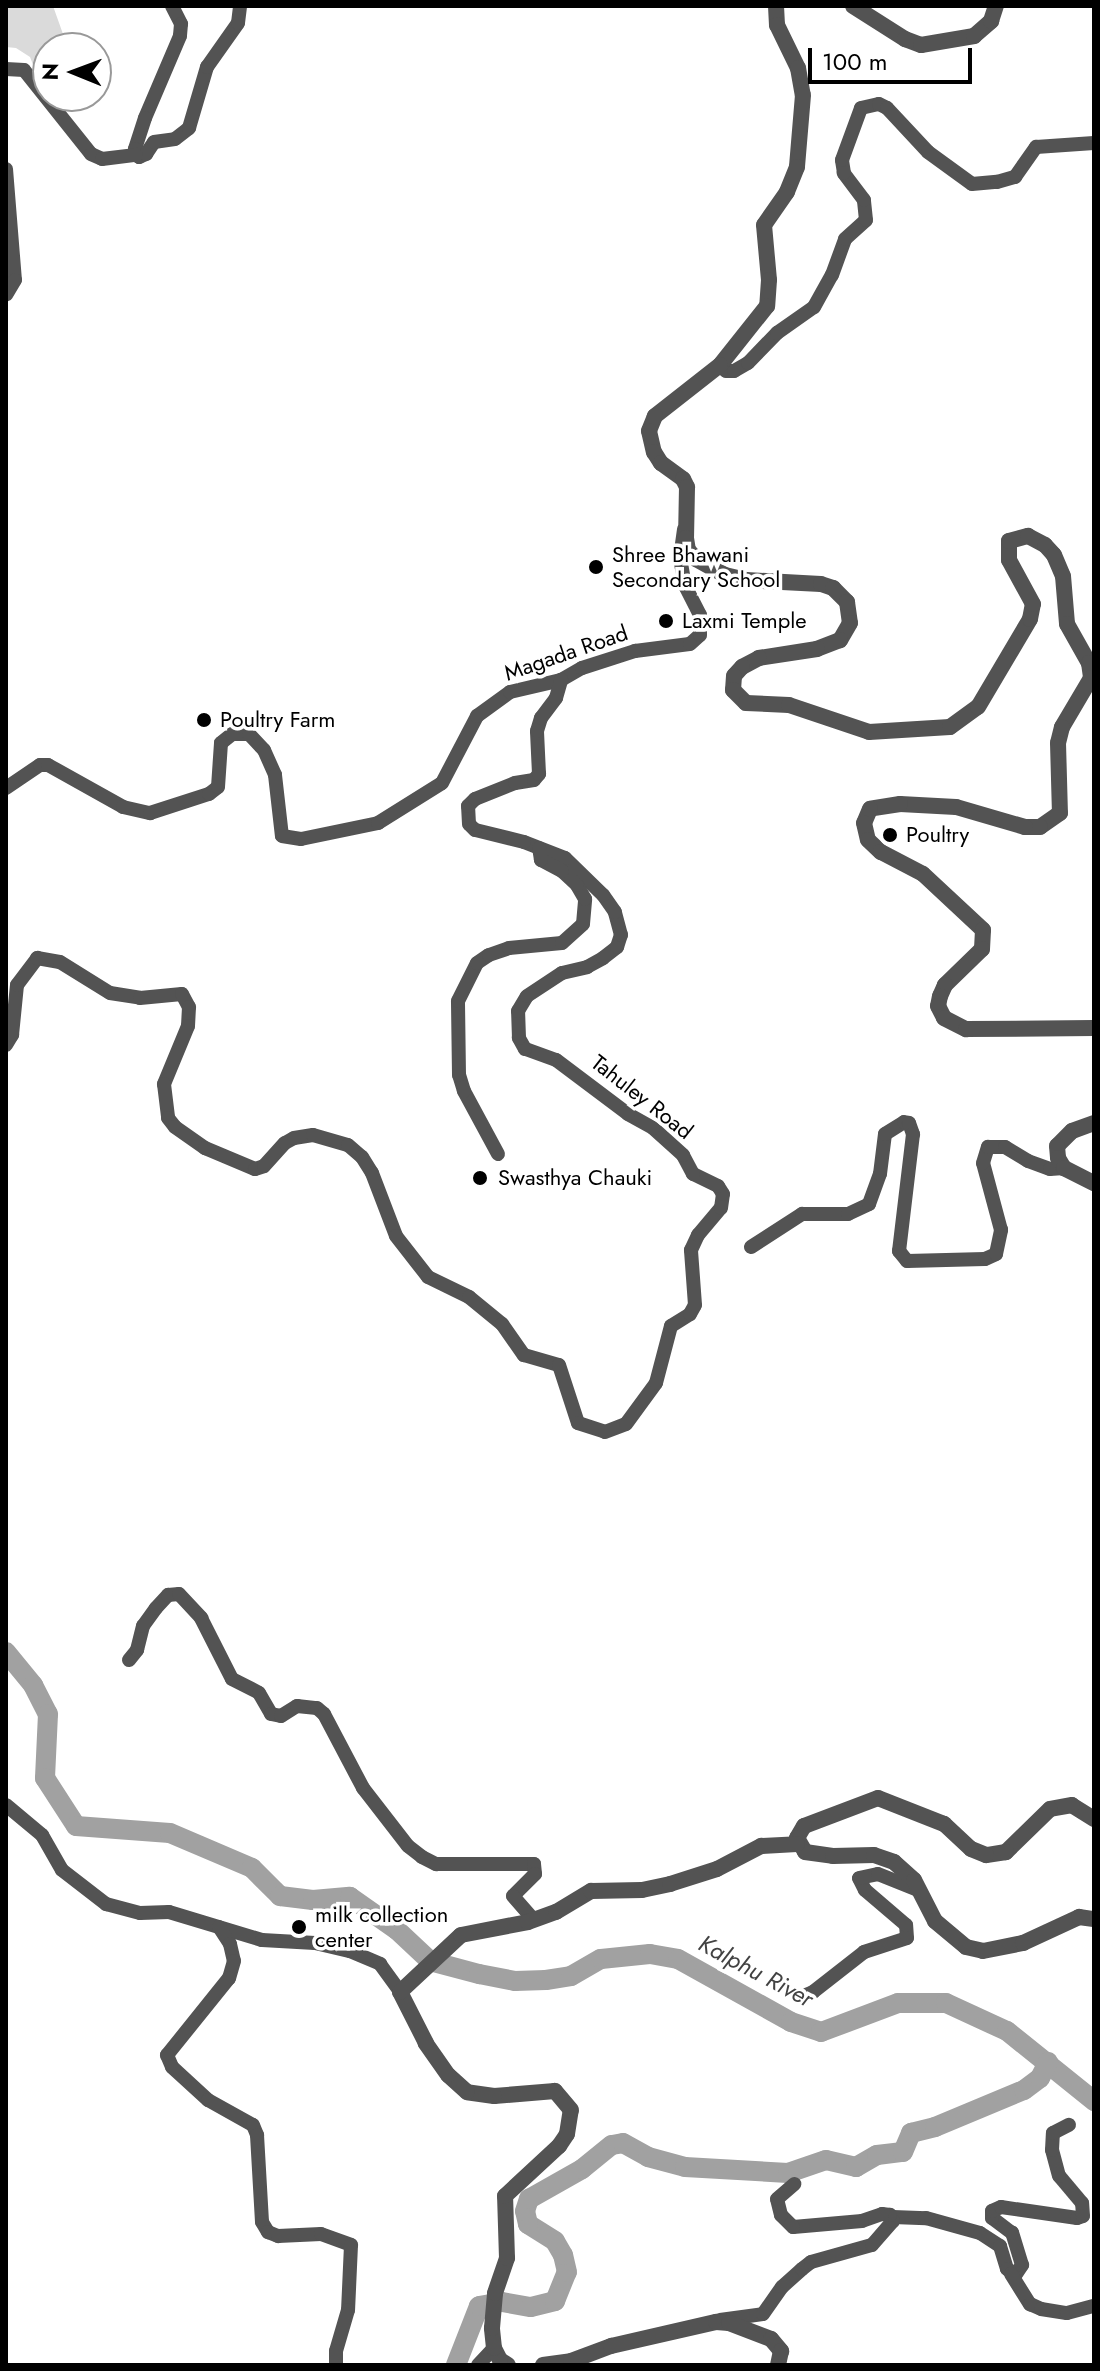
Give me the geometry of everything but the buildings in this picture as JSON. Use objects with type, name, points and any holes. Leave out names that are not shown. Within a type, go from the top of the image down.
[{"type":"street","points":[[136,155],[135,149],[148,110],[180,36],[181,24],[172,6]]},
{"type":"street","points":[[6,69],[24,70],[91,154],[102,159],[146,154],[154,142],[175,139],[189,128],[207,67],[238,23],[240,6]]},
{"type":"street","points":[[776,6],[777,25],[798,68],[803,95],[797,167],[787,192],[764,225],[769,280],[767,306],[720,365],[651,423],[654,452],[661,463],[683,479],[687,487],[685,525],[688,550],[716,571],[746,580],[809,581],[833,588],[847,602],[850,623],[840,640],[817,649],[759,658],[742,667],[733,683],[740,700],[789,705],[869,732],[950,727],[969,715],[1014,651],[1033,609],[1027,589],[1007,553],[1009,541],[1028,536],[1045,545],[1054,555],[1063,576],[1067,624],[1089,663],[1091,678],[1062,727],[1058,743],[1060,813],[1040,827],[1025,827],[956,807],[900,804],[870,809],[865,813],[864,823],[868,840],[874,846],[923,874],[983,930],[982,949],[945,985],[940,996],[938,1006],[944,1018],[966,1029],[1094,1028]]},
{"type":"street","points":[[853,6],[905,39],[921,45],[974,36],[991,21],[996,6]]},
{"type":"street","points":[[720,365],[726,371],[734,371],[748,363],[777,333],[814,307],[832,275],[845,239],[866,220],[864,200],[844,173],[842,160],[861,108],[879,104],[887,108],[928,152],[972,184],[1008,181],[1036,147],[1094,143]]},
{"type":"street","points":[[6,169],[15,280],[6,295]]},
{"type":"street","name":"Magada Road","points":[[6,788],[40,765],[48,765],[123,807],[150,813],[209,794],[218,787],[221,743],[232,734],[249,734],[264,750],[275,775],[282,836],[301,839],[368,826],[402,810],[442,783],[461,743],[489,706],[510,692],[561,680],[635,651],[690,644],[700,635],[700,615],[685,586],[680,558],[685,525]]},
{"type":"street","name":"Tahuley Road","points":[[6,1045],[12,1035],[17,985],[37,958],[60,962],[110,993],[140,998],[182,994],[189,1007],[188,1026],[164,1084],[168,1118],[175,1127],[205,1148],[255,1169],[264,1166],[285,1143],[294,1138],[313,1135],[348,1145],[362,1157],[380,1188],[396,1236],[428,1277],[469,1297],[502,1324],[524,1355],[559,1365],[578,1423],[594,1430],[615,1429],[626,1424],[649,1397],[659,1375],[671,1326],[690,1314],[695,1305],[691,1250],[698,1235],[721,1208],[723,1194],[718,1186],[693,1174],[683,1155],[653,1128],[628,1114],[556,1060],[522,1046],[518,1011],[527,996],[562,973],[587,967],[603,958],[617,947],[621,935],[615,912],[591,881],[565,858],[475,830],[469,824],[468,806],[475,799],[515,783],[534,780],[539,774],[537,731],[541,718],[556,698],[561,680]]},
{"type":"street","points":[[498,1154],[464,1091],[459,1075],[458,1001],[477,963],[489,955],[509,948],[562,943],[583,924],[585,899],[577,885],[562,871],[541,860],[539,848]]},
{"type":"street","points":[[751,1247],[802,1214],[848,1214],[869,1204],[880,1174],[885,1134],[904,1122],[909,1123],[913,1134],[899,1251],[907,1261],[941,1257],[985,1259],[996,1254],[1001,1230],[983,1163],[988,1147],[1005,1147],[1028,1161],[1050,1169],[1064,1168],[1094,1183]]},
{"type":"street","points":[[1064,1168],[1058,1158],[1057,1146],[1061,1137],[1094,1123]]},
{"type":"street","points":[[129,1660],[137,1650],[143,1626],[156,1608],[168,1595],[179,1594],[201,1618],[232,1679],[259,1693],[271,1714],[281,1716],[297,1706],[317,1708],[324,1714],[363,1788],[408,1846],[422,1857],[436,1864],[534,1864],[535,1874],[513,1896],[534,1920]]},
{"type":"street","points":[[797,1844],[798,1833],[804,1826],[878,1798],[944,1824],[971,1849],[986,1855],[1006,1852],[1050,1809],[1072,1805],[1094,1819]]},
{"type":"street","points":[[6,1805],[42,1835],[62,1870],[106,1904],[140,1913],[169,1912],[262,1940],[315,1943],[358,1954],[380,1964],[400,1992],[426,2043],[448,2075],[467,2092],[494,2096],[555,2091],[571,2110],[567,2134],[559,2146],[505,2196],[507,2258],[495,2293],[493,2311],[494,2348],[500,2360],[508,2365]]},
{"type":"street","points":[[400,1992],[461,1935],[534,1920],[591,1891],[642,1890],[670,1884],[717,1869],[761,1846],[797,1844],[805,1852],[833,1856],[874,1855],[894,1862],[914,1880],[935,1921],[966,1947],[983,1951],[1023,1943],[1079,1917],[1094,1919]]},
{"type":"street","points":[[806,1995],[864,1952],[907,1938],[906,1925],[865,1890],[859,1878],[878,1874],[918,1890]]},
{"type":"street","points":[[219,1927],[230,1944],[234,1961],[229,1978],[167,2055],[172,2067],[208,2100],[253,2125],[257,2135],[260,2208],[262,2222],[268,2232],[278,2236],[321,2234],[351,2245],[353,2255],[348,2310],[336,2351],[336,2365]]},
{"type":"street","points":[[1011,2274],[1020,2272],[1022,2265],[1012,2233],[992,2218],[995,2208],[1077,2218],[1083,2216],[1082,2203],[1059,2176],[1052,2150],[1053,2133],[1069,2125]]},
{"type":"street","points":[[794,2184],[777,2199],[777,2207],[793,2227],[862,2221],[882,2214],[926,2218],[980,2233],[1000,2246],[1011,2274],[1030,2304],[1067,2313],[1094,2306]]},
{"type":"street","points":[[543,2365],[594,2359],[611,2346],[723,2318],[763,2314],[782,2287],[811,2262],[872,2245],[891,2224],[893,2217]]},
{"type":"street","points":[[716,2322],[729,2323],[771,2339],[781,2351],[778,2365]]},
{"type":"street","points":[[478,2365],[494,2348]]},
{"type":"shaded area","points":[[6,6],[53,6],[62,32],[32,32],[32,62],[30,57],[16,48],[6,47]]},
{"type":"waterway","name":"Kalphu River","points":[[6,1652],[33,1685],[48,1714],[45,1778],[76,1826],[170,1833],[252,1868],[280,1896],[313,1900],[350,1897],[397,1930],[430,1961],[479,1974],[515,1981],[546,1980],[571,1976],[601,1959],[650,1954],[678,1959],[791,2022],[821,2032],[898,2003],[946,2003],[1007,2031],[1094,2101]]},
{"type":"waterway","points":[[456,2365],[479,2306],[502,2302],[531,2307],[555,2301],[567,2272],[563,2255],[555,2241],[528,2224],[525,2211],[529,2199],[582,2169],[612,2145],[623,2143],[648,2157],[685,2167],[788,2173],[826,2160],[856,2167],[877,2155],[903,2152],[911,2133],[935,2127],[1024,2090],[1040,2078],[1048,2062]]},
{"type":"place","name":"Shree Bhawani Secondary School","points":[[596,567]]},
{"type":"place","name":"Laxmi Temple","points":[[666,621]]},
{"type":"place","name":"Poultry Farm","points":[[204,720]]},
{"type":"place","name":"Poultry","points":[[890,835]]},
{"type":"place","name":"Swasthya Chauki","points":[[480,1178]]},
{"type":"place","name":"milk collection center","points":[[299,1927]]}]
